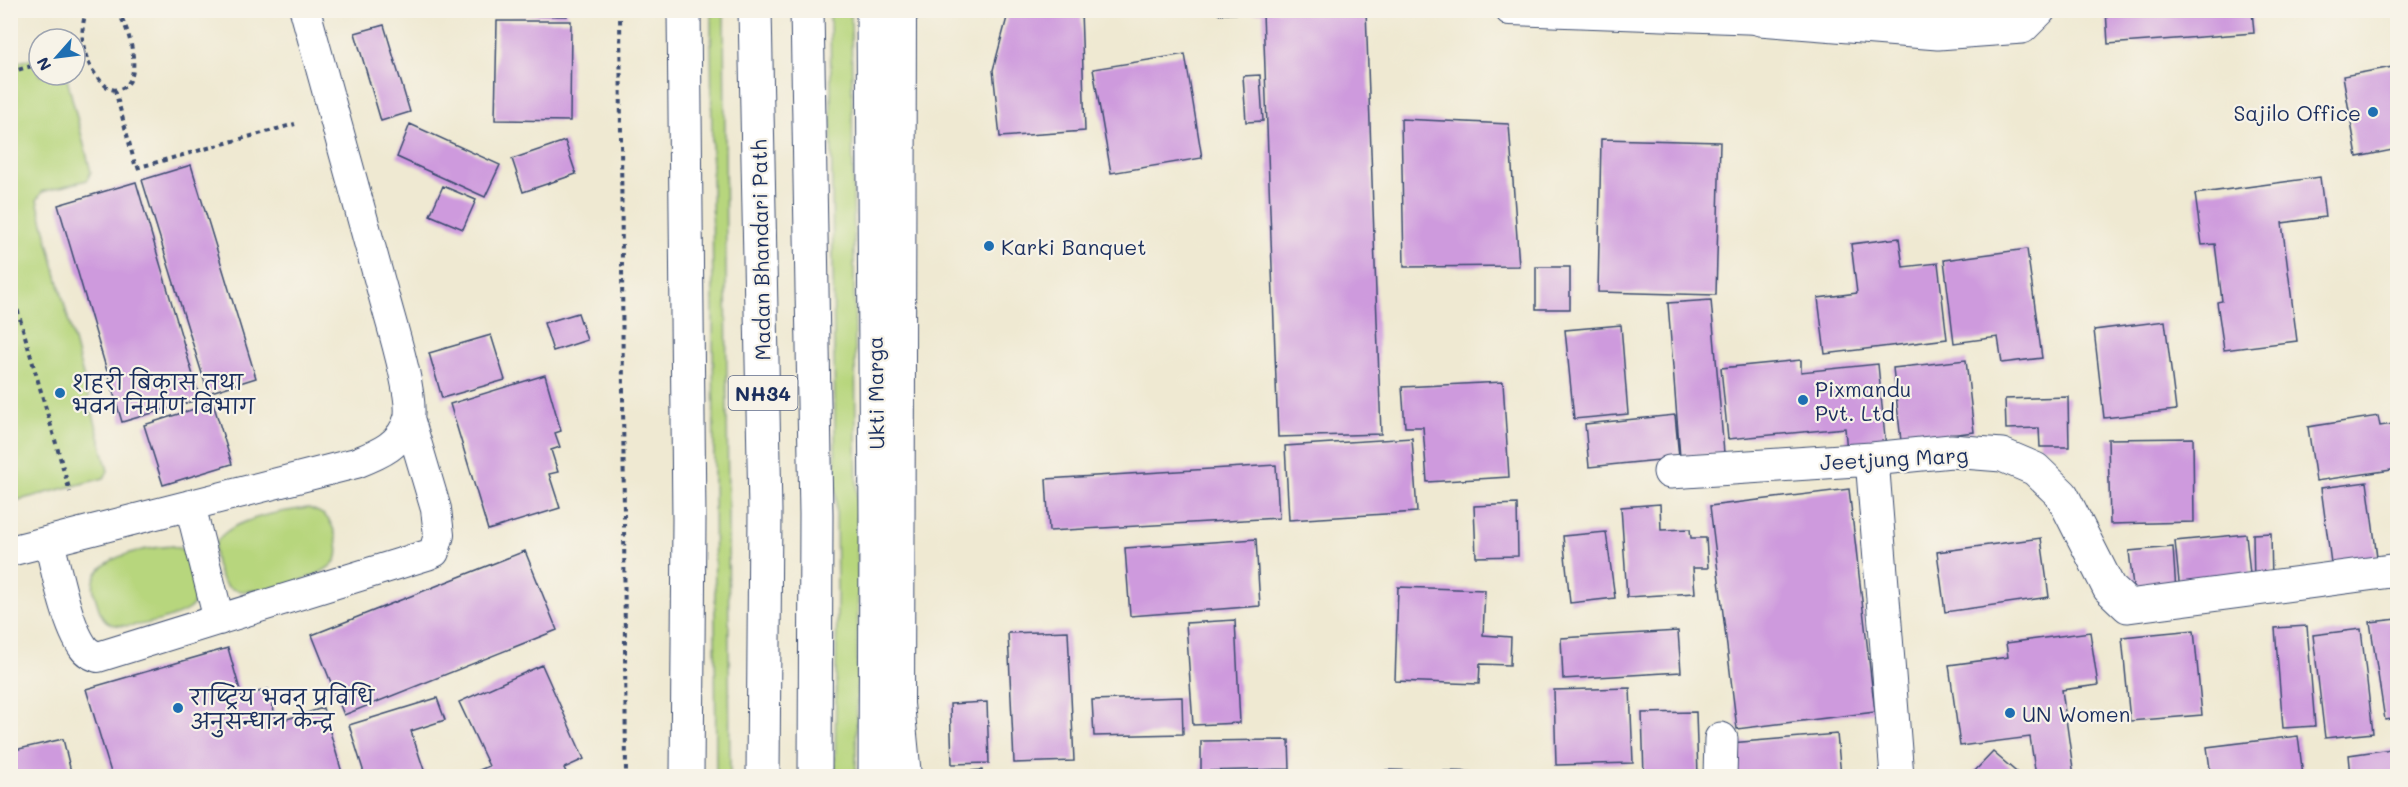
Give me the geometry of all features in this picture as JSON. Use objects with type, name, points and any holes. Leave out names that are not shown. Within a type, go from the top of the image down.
[{"type":"main road","points":[[684,10],[689,519],[687,777]]},
{"type":"main road","name":"Madan Bhandari Path","points":[[755,10],[765,511],[763,777]]},
{"type":"main road","name":"NH34","points":[[807,10],[816,514],[815,777]]},
{"type":"main road","name":"Ukti Marga","points":[[873,10],[875,777]]},
{"type":"main road","points":[[1760,19],[1938,33],[2022,27],[2039,10]]},
{"type":"main road","name":"Jeetjung Marg","points":[[1670,472],[1872,459],[1951,451],[2002,455],[2035,469],[2062,495],[2109,588],[2128,606],[2397,570]]},
{"type":"main road","points":[[1872,459],[1897,777]]},
{"type":"main road","points":[[1720,777],[1721,739]]},
{"type":"lane","points":[[10,551],[356,463],[381,453],[394,444],[403,432],[409,418],[410,403],[394,334],[304,10]]},
{"type":"lane","name":"Ukti Marga","points":[[905,10],[902,15],[901,38],[899,704],[906,777]]},
{"type":"lane","points":[[1510,10],[1760,19]]},
{"type":"lane","points":[[49,541],[75,632],[90,655],[98,657],[434,552],[439,535],[436,509],[409,418]]},
{"type":"lane","points":[[190,505],[219,620]]},
{"type":"path","points":[[83,27],[87,10]]},
{"type":"path","points":[[87,58],[89,64],[107,87],[115,90],[123,88],[128,82],[133,60],[129,33],[116,10]]},
{"type":"path","points":[[620,10],[626,777]]},
{"type":"path","points":[[10,58],[12,71],[27,67]]},
{"type":"path","points":[[115,90],[136,168],[333,113]]},
{"type":"path","points":[[10,284],[82,533]]},
{"type":"green space","points":[[711,11],[724,11],[730,776],[716,776]]},
{"type":"green space","points":[[830,11],[851,11],[858,593],[856,776],[835,776],[837,593]]},
{"type":"green space","points":[[27,60],[27,87],[69,87],[91,172],[87,180],[42,192],[37,200],[108,471],[104,478],[11,502],[11,64]]},
{"type":"green space","points":[[308,508],[326,516],[333,528],[338,551],[332,564],[311,576],[270,588],[244,591],[227,586],[221,577],[215,557],[218,540],[225,533],[246,521],[259,517]]},
{"type":"green space","points":[[172,546],[187,551],[199,598],[190,608],[161,620],[123,626],[106,621],[100,613],[95,596],[94,583],[98,572],[118,557],[132,552]]},
{"type":"building","points":[[512,10],[567,10],[567,16],[512,15]]},
{"type":"building","points":[[1009,10],[1081,10],[1085,131],[1000,137],[993,70]]},
{"type":"building","points":[[1218,10],[1366,10],[1381,434],[1278,437],[1263,13],[1218,14]]},
{"type":"building","points":[[2106,10],[2252,10],[2254,33],[2108,44]]},
{"type":"building","points":[[497,21],[571,21],[570,121],[495,120]]},
{"type":"building","points":[[384,25],[410,112],[381,121],[355,33]]},
{"type":"building","points":[[1185,54],[1202,158],[1111,173],[1093,69]]},
{"type":"building","name":"Sajilo Office","points":[[2398,66],[2398,149],[2357,157],[2343,76]]},
{"type":"building","points":[[1260,75],[1263,121],[1246,122],[1243,76]]},
{"type":"building","points":[[1401,119],[1509,124],[1519,266],[1404,267]]},
{"type":"building","points":[[410,124],[500,165],[485,197],[397,157]]},
{"type":"building","points":[[1601,139],[1720,142],[1716,295],[1598,292]]},
{"type":"building","points":[[565,141],[576,174],[523,192],[512,159]]},
{"type":"building","points":[[191,165],[256,378],[208,393],[142,180]]},
{"type":"building","points":[[2320,177],[2325,217],[2282,223],[2297,341],[2224,350],[2217,302],[2222,301],[2215,244],[2202,245],[2195,194]]},
{"type":"building","points":[[136,182],[200,399],[122,422],[58,205]]},
{"type":"building","points":[[443,186],[476,200],[463,229],[430,215]]},
{"type":"building","points":[[1899,238],[1903,267],[1938,263],[1947,339],[1825,354],[1818,298],[1857,293],[1851,244]]},
{"type":"building","points":[[2027,249],[2042,358],[2002,363],[1998,337],[1954,343],[1944,260]]},
{"type":"building","points":[[1536,267],[1570,267],[1570,309],[1536,309]]},
{"type":"building","points":[[1711,300],[1724,453],[1680,457],[1668,303]]},
{"type":"building","points":[[578,313],[587,340],[553,351],[544,323]]},
{"type":"building","points":[[2165,321],[2176,410],[2104,418],[2094,330]]},
{"type":"building","points":[[1621,325],[1628,414],[1574,419],[1565,330]]},
{"type":"building","points":[[491,335],[505,380],[442,398],[429,353]]},
{"type":"building","name":"Pixmandu Pvt. Ltd","points":[[1801,360],[1801,372],[1878,364],[1886,448],[1847,452],[1845,428],[1728,439],[1721,368]]},
{"type":"building","points":[[1966,360],[1974,432],[1901,441],[1893,368]]},
{"type":"building","points":[[545,375],[561,431],[555,433],[560,447],[551,450],[558,472],[549,474],[560,508],[488,530],[450,404]]},
{"type":"building","points":[[1503,382],[1509,477],[1427,482],[1423,427],[1405,427],[1402,387]]},
{"type":"building","points":[[2068,397],[2069,447],[2040,447],[2039,428],[2006,429],[2005,399]]},
{"type":"building","points":[[213,403],[232,464],[163,485],[144,425]]},
{"type":"building","points":[[1675,415],[1679,458],[1589,467],[1585,424]]},
{"type":"building","points":[[2378,416],[2380,426],[2393,424],[2398,469],[2316,481],[2308,427]]},
{"type":"building","points":[[1412,438],[1417,512],[1289,520],[1285,446]]},
{"type":"building","points":[[2193,438],[2194,522],[2110,524],[2108,439]]},
{"type":"building","points":[[1276,465],[1279,518],[1049,531],[1046,479]]},
{"type":"building","points":[[2367,482],[2377,557],[2331,563],[2321,488]]},
{"type":"building","points":[[1849,489],[1875,712],[1737,729],[1710,506]]},
{"type":"building","points":[[1517,504],[1518,556],[1476,557],[1474,506]]},
{"type":"building","points":[[1660,504],[1661,530],[1690,529],[1691,538],[1706,538],[1708,568],[1693,568],[1695,593],[1627,597],[1621,507]]},
{"type":"building","points":[[1606,532],[1615,598],[1570,603],[1563,536]]},
{"type":"building","points":[[2271,533],[2272,583],[2254,584],[2253,534]]},
{"type":"building","points":[[2246,534],[2251,585],[2180,592],[2175,541]]},
{"type":"building","points":[[2041,538],[2049,597],[1945,612],[1937,552]]},
{"type":"building","points":[[1256,539],[1260,606],[1130,616],[1125,548]]},
{"type":"building","points":[[2173,547],[2176,591],[2134,596],[2129,551]]},
{"type":"building","points":[[525,551],[557,630],[344,715],[312,635]]},
{"type":"building","points":[[1398,587],[1485,590],[1483,635],[1511,637],[1510,665],[1480,664],[1479,684],[1395,681]]},
{"type":"building","points":[[2398,619],[2398,718],[2385,720],[2370,622]]},
{"type":"building","points":[[1235,620],[1240,723],[1193,725],[1186,623]]},
{"type":"building","points":[[2307,626],[2315,726],[2283,728],[2275,628]]},
{"type":"building","points":[[2361,629],[2373,733],[2325,738],[2313,635]]},
{"type":"building","points":[[2194,630],[2202,715],[2130,721],[2122,637]]},
{"type":"building","points":[[1068,631],[1074,761],[1014,763],[1008,633]]},
{"type":"building","points":[[1678,631],[1681,672],[1563,679],[1561,638]]},
{"type":"building","name":"UN Women","points":[[2090,632],[2098,685],[2062,690],[2074,776],[2036,776],[2030,737],[1960,746],[1949,665],[2008,657],[2006,643]]},
{"type":"building","points":[[228,648],[242,697],[268,689],[277,722],[323,708],[343,776],[112,776],[86,689]]},
{"type":"building","points":[[542,665],[584,759],[564,768],[568,776],[477,776],[475,772],[489,766],[459,702]]},
{"type":"building","points":[[1630,688],[1633,763],[1556,765],[1554,690]]},
{"type":"building","points":[[1182,697],[1183,734],[1094,736],[1092,700]]},
{"type":"building","points":[[437,698],[445,720],[411,731],[426,776],[365,776],[349,725]]},
{"type":"building","points":[[987,702],[989,763],[952,764],[950,704]]},
{"type":"building","points":[[1696,712],[1698,776],[1644,776],[1642,713]]},
{"type":"building","points":[[1837,734],[1841,776],[1733,776],[1730,743]]},
{"type":"building","points":[[2298,736],[2303,776],[2211,776],[2207,747]]},
{"type":"building","points":[[63,739],[72,776],[11,776],[10,751]]},
{"type":"building","points":[[1289,740],[1290,769],[1201,771],[1201,741]]},
{"type":"building","points":[[2398,748],[2398,776],[2351,776],[2349,755]]},
{"type":"building","points":[[1993,752],[2021,776],[1970,776]]},
{"type":"building","points":[[982,770],[982,776],[941,776],[941,773]]},
{"type":"building","points":[[1386,770],[1427,771],[1427,776],[1386,776]]},
{"type":"building","points":[[1444,771],[1523,773],[1523,776],[1443,776]]},
{"type":"place","name":"Sajilo Office","points":[[2373,112]]},
{"type":"place","name":"Karki Banquet","points":[[989,246]]},
{"type":"place","name":"शहरी बिकास तथा भवन निर्माण विभाग","points":[[60,393]]},
{"type":"place","name":"Pixmandu Pvt. Ltd","points":[[1803,400]]},
{"type":"place","name":"राष्ट्रिय भवन प्रविधि अनुसन्धान केन्द्र","points":[[178,708]]},
{"type":"place","name":"UN Women","points":[[2010,713]]}]
